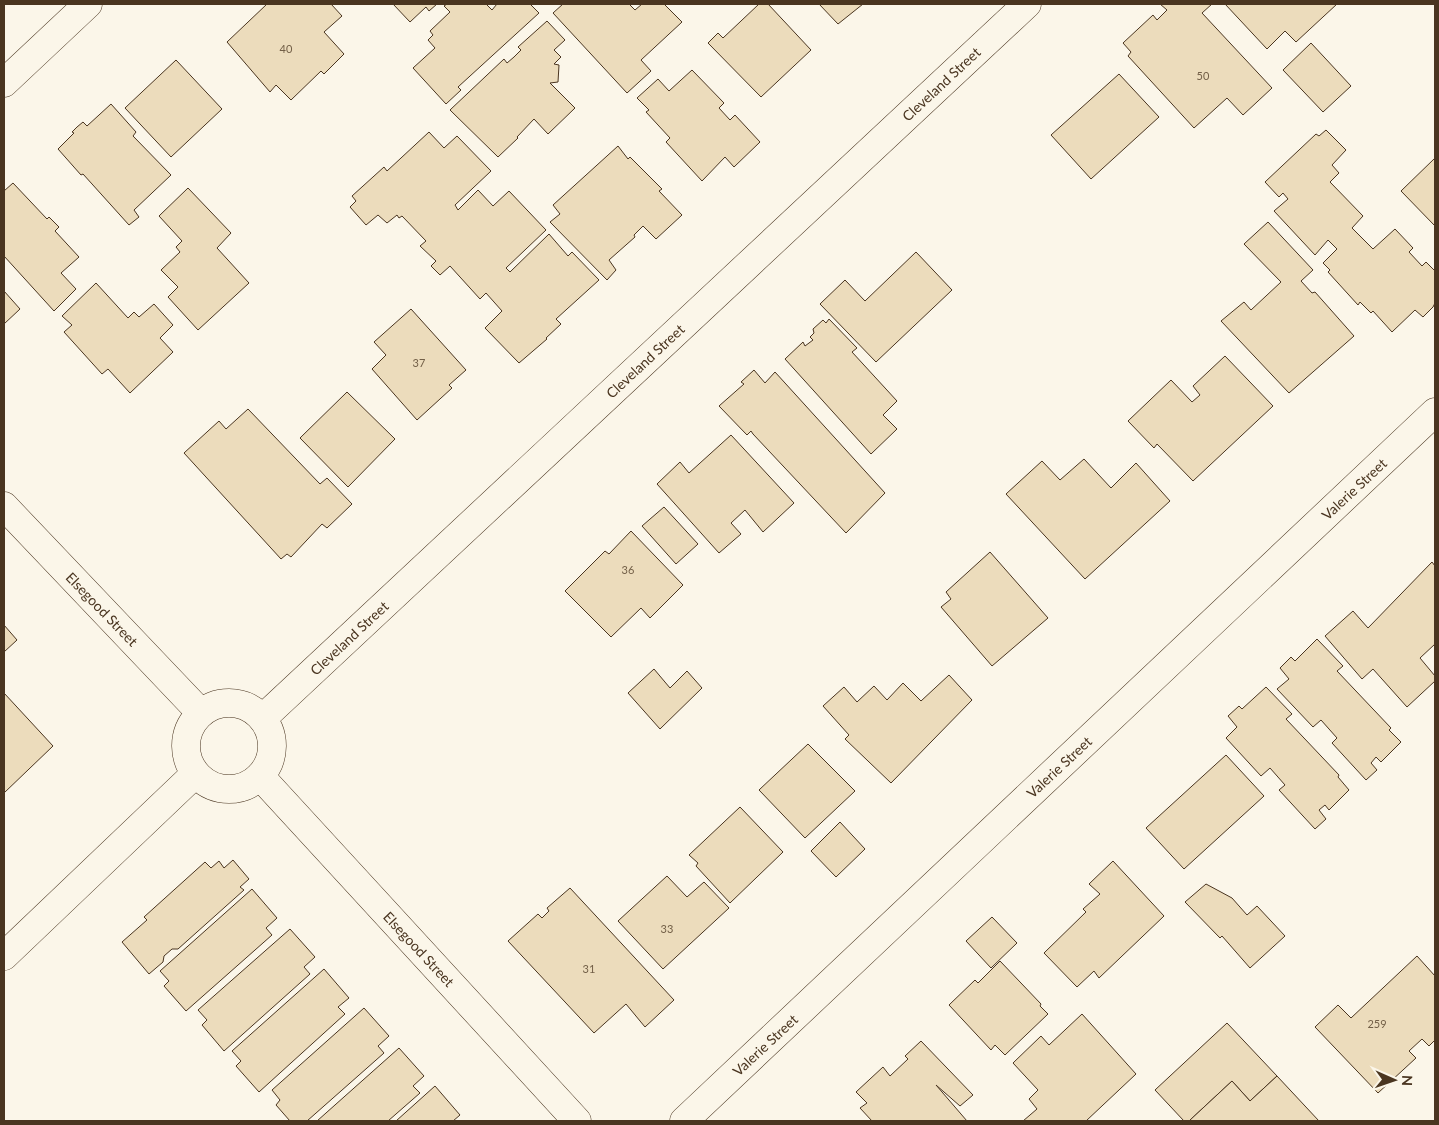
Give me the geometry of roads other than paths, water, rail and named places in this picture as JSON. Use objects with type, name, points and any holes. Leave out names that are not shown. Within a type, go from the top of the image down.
[{"type":"street","points":[[4,83],[88,4]]},
{"type":"street","name":"Cleveland Street","points":[[263,718],[1027,4]]},
{"type":"street","name":"Valerie Street","points":[[684,1121],[1435,412]]},
{"type":"street","name":"Elsegood Street","points":[[4,506],[200,712]]},
{"type":"street","points":[[233,702],[249,707],[263,718],[270,732],[273,748],[269,763],[260,776],[245,786],[227,790],[209,785],[195,774],[187,759],[185,742],[190,726],[200,712],[216,704],[233,702]]},
{"type":"street","points":[[4,956],[195,774]]},
{"type":"street","name":"Elsegood Street","points":[[260,776],[577,1121]]}]
